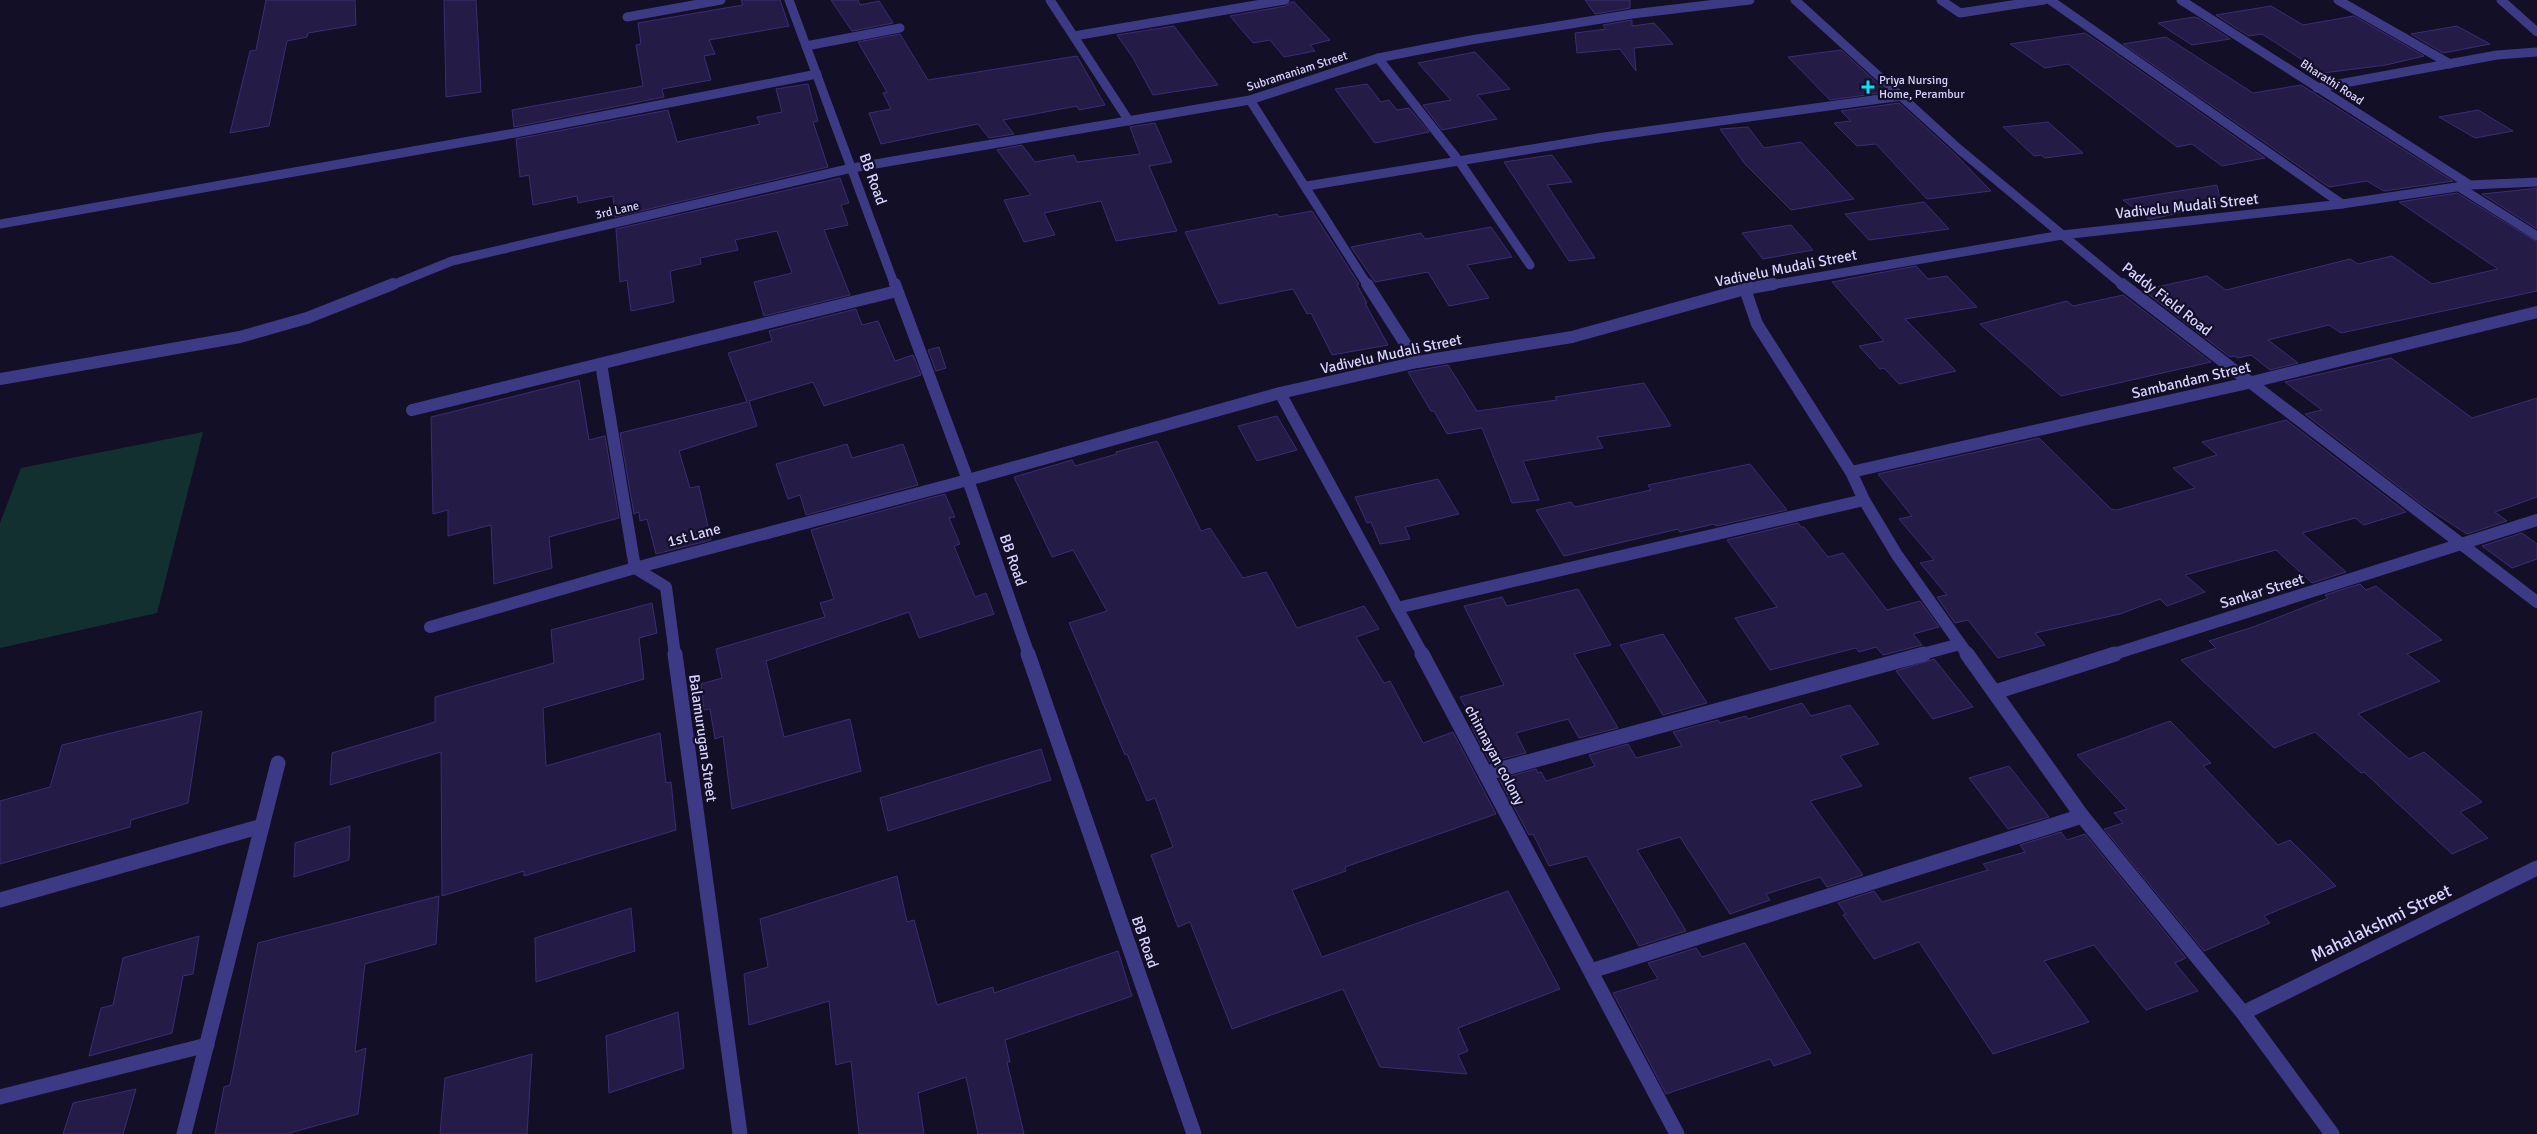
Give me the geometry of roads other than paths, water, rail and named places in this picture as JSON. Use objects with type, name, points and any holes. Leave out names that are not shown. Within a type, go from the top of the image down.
[{"type":"street","points":[[627,16],[721,0]]},
{"type":"street","name":"BB Road","points":[[789,0],[968,480],[1194,1134]]},
{"type":"street","points":[[1050,0],[1129,121]]},
{"type":"street","points":[[1074,36],[1285,0]]},
{"type":"street","name":"Subramaniam Street","points":[[852,168],[1250,100],[1378,58],[1471,40],[1632,14],[1750,0]]},
{"type":"street","name":"Paddy Field Road","points":[[1795,0],[1982,170],[2062,235],[2248,383],[2537,602]]},
{"type":"street","points":[[1941,0],[1960,13],[2044,0]]},
{"type":"street","points":[[2050,0],[2342,204]]},
{"type":"street","name":"Bharathi Road","points":[[2181,0],[2470,185]]},
{"type":"street","points":[[2338,0],[2450,64]]},
{"type":"street","points":[[2501,0],[2537,32]]},
{"type":"street","points":[[806,46],[900,28]]},
{"type":"street","points":[[2317,88],[2497,55],[2537,52]]},
{"type":"street","points":[[1378,58],[1459,161],[1530,265]]},
{"type":"street","points":[[0,224],[506,134],[816,74]]},
{"type":"street","points":[[1307,186],[1604,137],[1902,96]]},
{"type":"street","points":[[1250,100],[1307,186],[1417,362]]},
{"type":"street","name":"3rd Lane","points":[[0,379],[240,337],[307,318],[452,261],[852,168]]},
{"type":"street","name":"Vadivelu Mudali Street","points":[[968,480],[1280,393],[1417,362],[1572,337],[1745,289],[2062,235],[2342,204],[2470,185],[2537,182]]},
{"type":"street","points":[[2458,187],[2537,236]]},
{"type":"street","points":[[1745,289],[1757,324],[1851,472],[1864,500],[1897,555],[2082,816],[2243,1013],[2332,1134]]},
{"type":"street","points":[[412,410],[897,291]]},
{"type":"street","name":"Sambandam Street","points":[[1851,472],[2248,383],[2537,312]]},
{"type":"street","points":[[601,364],[635,568]]},
{"type":"street","name":"chinnayan colony","points":[[1280,393],[1487,773],[1677,1134]]},
{"type":"street","name":"1st Lane","points":[[430,627],[635,568],[968,480]]},
{"type":"street","points":[[1397,608],[1864,500]]},
{"type":"street","name":"Sankar Street","points":[[1995,692],[2537,520]]},
{"type":"street","name":"Balamurugan Street","points":[[635,568],[666,587],[740,1134]]},
{"type":"street","points":[[1487,773],[1960,644]]},
{"type":"street","points":[[184,1134],[278,763]]},
{"type":"street","points":[[1591,971],[2082,816]]},
{"type":"street","points":[[0,900],[262,826]]},
{"type":"street","name":"Mahalakshmi Street","points":[[2243,1013],[2537,868]]},
{"type":"street","points":[[0,1097],[207,1045]]},
{"type":"place","name":"Priya Nursing Home, Perambur","points":[[1868,87]]}]
